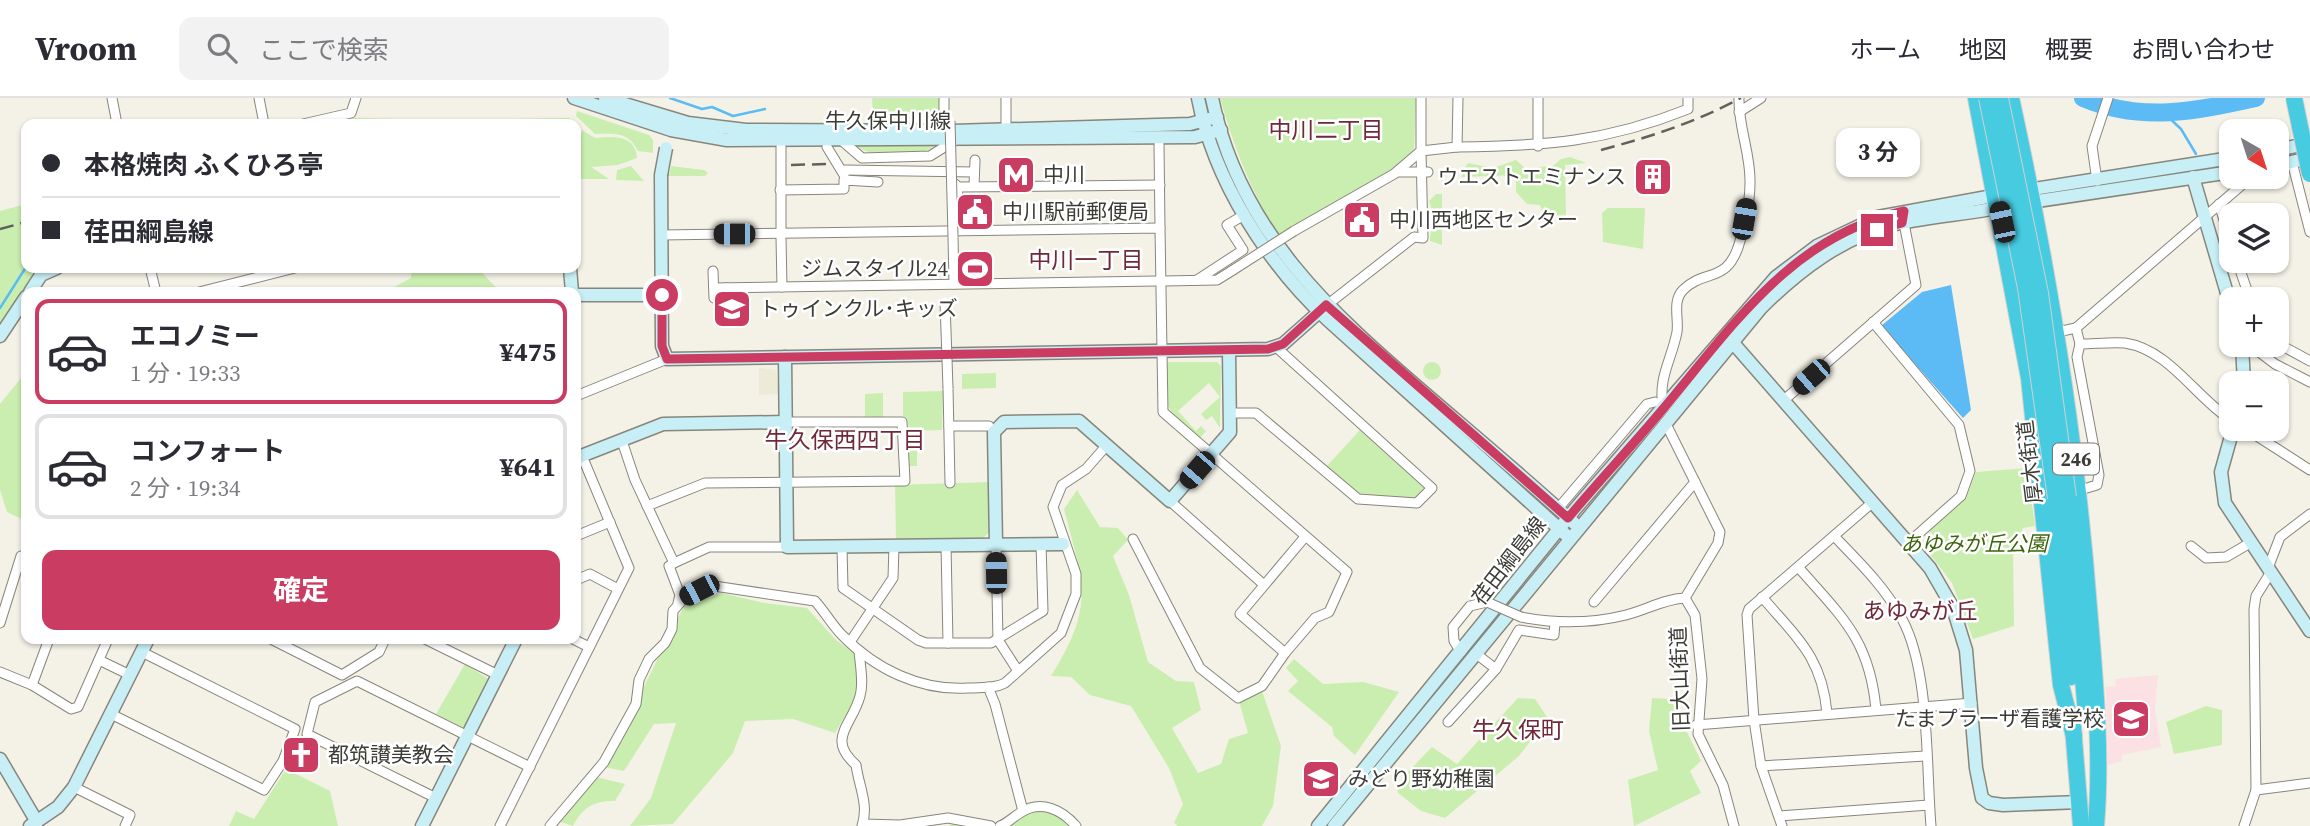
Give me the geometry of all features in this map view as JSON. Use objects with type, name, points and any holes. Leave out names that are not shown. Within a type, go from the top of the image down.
[{"type":"highway","name":"246","points":[[1976,98],[2028,368],[2061,685],[2081,737]]},
{"type":"highway","name":"厚木街道","points":[[1987,98],[2042,384],[2081,737],[2095,826]]},
{"type":"highway","name":"厚木街道","points":[[2000,98],[2040,293],[2055,389],[2074,558],[2081,737],[2081,826]]},
{"type":"highway","name":"246","points":[[2011,98],[2057,332],[2080,490],[2094,679],[2098,801],[2095,826]]},
{"type":"highway","points":[[2294,98],[2310,174]]},
{"type":"street","points":[[114,98],[116,119]]},
{"type":"street","points":[[259,98],[263,119]]},
{"type":"street","points":[[325,119],[351,113],[356,98]]},
{"type":"street","name":"牛久保中川線","points":[[574,98],[727,140],[954,141],[1007,134],[1203,121],[1217,117]]},
{"type":"street","name":"牛久保中川線","points":[[606,98],[673,125],[746,130],[1007,134],[1208,134],[1221,130]]},
{"type":"street","points":[[944,98],[953,236],[953,268],[946,299],[950,483]]},
{"type":"street","points":[[1006,98],[1007,134]]},
{"type":"street","points":[[1198,98],[1208,134],[1252,227],[1286,275],[1559,528],[1575,533]]},
{"type":"street","points":[[1212,98],[1240,181],[1260,221],[1322,308],[1568,518],[1575,533]]},
{"type":"street","points":[[581,394],[667,359],[1276,347],[1414,237],[1423,238],[1425,172],[1421,151],[1421,98]]},
{"type":"street","points":[[1457,147],[1458,98]]},
{"type":"street","points":[[1538,98],[1538,146]]},
{"type":"street","points":[[713,271],[714,293],[726,288],[779,290],[949,284],[1217,280],[1294,231],[1397,172],[1421,151],[1457,147],[1538,146],[1610,136],[1650,125],[1688,109],[1688,98]]},
{"type":"street","points":[[1561,505],[1647,404],[1659,405],[1665,364],[1678,329],[1678,298],[1683,290],[1714,276],[1732,263],[1740,241],[1751,182],[1739,98]]},
{"type":"street","points":[[1739,112],[1761,98]]},
{"type":"street","points":[[2097,181],[2092,146],[2108,98]]},
{"type":"street","points":[[667,359],[662,346],[661,176],[673,125]]},
{"type":"street","points":[[840,139],[862,158],[930,156],[954,141]]},
{"type":"street","points":[[2289,146],[2307,141]]},
{"type":"street","points":[[1133,538],[1200,668],[1238,698],[1262,686],[1285,653],[1315,618],[1329,612],[1347,572],[1304,538],[1163,412],[1160,144]]},
{"type":"street","points":[[779,290],[781,147]]},
{"type":"street","points":[[780,190],[844,189],[844,175],[827,147]]},
{"type":"street","points":[[2289,162],[2310,158]]},
{"type":"street","points":[[975,160],[974,172],[978,186]]},
{"type":"street","points":[[2032,195],[2191,172],[2219,162]]},
{"type":"street","points":[[2292,162],[2310,232]]},
{"type":"street","points":[[844,175],[974,172]]},
{"type":"street","points":[[1397,172],[1425,172]]},
{"type":"street","points":[[2191,172],[2225,287]]},
{"type":"street","points":[[2032,195],[2097,181],[2219,172]]},
{"type":"street","points":[[844,175],[878,181]]},
{"type":"street","points":[[957,201],[956,185],[1160,185]]},
{"type":"street","points":[[2220,203],[2237,189]]},
{"type":"street","name":"荏田綱島線","points":[[1334,826],[1666,424],[1776,277],[1820,251],[1903,217],[2032,195]]},
{"type":"street","points":[[2057,332],[2076,328],[2219,204]]},
{"type":"street","points":[[1784,400],[1916,285],[1903,217]]},
{"type":"street","points":[[1197,280],[1243,250],[1227,225],[1239,218]]},
{"type":"street","points":[[661,235],[1160,228]]},
{"type":"street","points":[[33,287],[41,275],[46,273]]},
{"type":"street","points":[[219,287],[275,273]]},
{"type":"street","points":[[719,307],[726,288]]},
{"type":"street","points":[[581,294],[662,295]]},
{"type":"street","points":[[0,336],[21,304]]},
{"type":"street","points":[[1872,323],[1959,425],[1970,471],[1961,496],[1908,543]]},
{"type":"street","points":[[2076,328],[2080,344],[2077,357],[2099,475],[2097,485],[2080,490]]},
{"type":"street","points":[[1729,338],[1930,568],[1953,608],[1966,650],[1976,768],[1982,797],[1995,805],[2080,802]]},
{"type":"street","name":"荏田綱島線","points":[[1318,826],[1659,405],[1729,338]]},
{"type":"street","points":[[2080,344],[2125,344],[2149,351],[2168,363],[2219,412]]},
{"type":"street","points":[[1230,413],[1256,412],[1358,499],[1417,503],[1432,488],[1276,347]]},
{"type":"street","points":[[1170,501],[1230,432],[1229,349]]},
{"type":"street","points":[[2289,350],[2310,361]]},
{"type":"street","points":[[785,357],[787,547]]},
{"type":"street","points":[[2266,357],[2310,382]]},
{"type":"street","points":[[1018,671],[998,640],[994,432],[998,425],[1004,422],[1079,421],[1263,584]]},
{"type":"street","points":[[581,456],[663,424],[902,422],[905,481],[705,483],[647,506]]},
{"type":"street","name":"旧大山街道","points":[[1666,424],[1674,433],[1720,532],[1718,543],[1685,598],[1695,615],[1702,679],[1696,725],[1700,742],[1723,785],[1734,826]]},
{"type":"street","points":[[949,426],[989,426]]},
{"type":"street","points":[[622,441],[647,506],[674,563]]},
{"type":"street","points":[[2230,441],[2221,472],[2225,503],[2310,631]]},
{"type":"street","points":[[2265,441],[2310,470]]},
{"type":"street","points":[[678,603],[699,590],[714,586],[815,601],[850,642],[877,665],[919,683],[953,689],[996,688],[1061,633],[1072,610],[1076,594],[1076,574],[1063,544],[1053,507],[1062,485],[1086,470],[1107,445]]},
{"type":"street","points":[[500,826],[629,568],[581,461]]},
{"type":"street","points":[[1594,602],[1695,482]]},
{"type":"street","points":[[1873,502],[1762,597],[1746,615],[1754,720],[1761,766],[1780,821],[1929,805]]},
{"type":"street","points":[[2244,826],[2256,790],[2256,596],[2269,570],[2280,537],[2310,514]]},
{"type":"street","points":[[581,534],[610,522]]},
{"type":"street","points":[[1834,536],[1875,580],[1903,621],[1922,679],[1931,826]]},
{"type":"street","points":[[1285,653],[1240,614],[1304,538]]},
{"type":"street","points":[[2191,546],[2206,558],[2225,557],[2250,543]]},
{"type":"street","points":[[842,547],[843,587],[918,640],[948,643],[998,640],[1043,611],[1041,544]]},
{"type":"street","points":[[550,826],[604,762],[636,704],[639,680],[649,659],[673,629],[673,611],[680,595],[669,566],[674,563],[709,547],[1063,544]]},
{"type":"street","points":[[946,545],[948,643]]},
{"type":"street","points":[[850,642],[893,578],[894,546]]},
{"type":"street","points":[[0,623],[21,556]]},
{"type":"street","points":[[1799,568],[1854,631],[1869,668],[1876,710]]},
{"type":"street","points":[[581,578],[590,574],[618,589]]},
{"type":"street","points":[[1762,597],[1813,658],[1825,691],[1827,713]]},
{"type":"street","points":[[1461,652],[1454,641],[1453,627],[1470,606],[1487,602],[1521,617],[1555,623],[1627,615],[1675,598],[1685,598]]},
{"type":"street","points":[[1448,722],[1496,669],[1519,630],[1554,635],[1555,623]]},
{"type":"street","points":[[581,643],[589,647]]},
{"type":"street","points":[[32,685],[47,644]]},
{"type":"street","points":[[0,672],[32,685],[71,709],[78,707],[106,644]]},
{"type":"street","points":[[0,759],[33,824],[58,807],[74,787],[146,644]]},
{"type":"street","points":[[281,644],[342,675],[379,652],[383,644]]},
{"type":"street","points":[[435,644],[498,675]]},
{"type":"street","points":[[422,826],[514,644]]},
{"type":"street","points":[[859,651],[861,694],[840,737],[844,753],[856,765],[860,789],[866,802],[863,825],[900,825],[948,818],[991,826]]},
{"type":"street","points":[[111,714],[264,790],[283,761],[295,729],[142,652]]},
{"type":"street","points":[[1475,653],[1496,669]]},
{"type":"street","points":[[99,660],[130,675]]},
{"type":"street","points":[[436,798],[307,734],[315,702],[357,681],[530,767]]},
{"type":"street","points":[[988,687],[995,704],[1023,811]]},
{"type":"street","points":[[1696,725],[1972,703]]},
{"type":"street","points":[[1761,766],[1926,756]]},
{"type":"street","points":[[2256,790],[2310,783]]},
{"type":"street","points":[[74,787],[130,815],[125,826]]},
{"type":"street","points":[[1000,826],[1023,811],[1051,807],[1062,810],[1076,826]]},
{"type":"shaded area","points":[[759,368],[776,370],[779,394],[759,395]]},
{"type":"shaded area","name":"たまプラーザ看護学校","points":[[2158,675],[2155,709],[2161,747],[2122,755],[2122,761],[2108,765],[2106,687],[2116,686],[2115,679]]},
{"type":"green space","points":[[872,98],[941,98],[941,111],[908,112],[901,119],[880,124],[881,116],[873,116]]},
{"type":"green space","points":[[1220,98],[1416,98],[1414,152],[1391,173],[1278,235],[1244,169]]},
{"type":"green space","points":[[577,111],[649,135],[653,140],[653,153],[638,151],[630,140],[620,135],[595,134],[576,116]]},
{"type":"green space","points":[[582,130],[595,138],[622,138],[632,144],[637,158],[618,165],[591,167],[609,179],[581,179]]},
{"type":"green space","points":[[850,143],[937,145],[918,153],[893,155],[869,152]]},
{"type":"green space","points":[[1570,157],[1586,163],[1565,165],[1566,217],[1543,213],[1540,205],[1527,204],[1516,192],[1516,175],[1462,177],[1468,163],[1493,168],[1516,160],[1525,168],[1553,166],[1561,159]]},
{"type":"green space","points":[[631,166],[644,181],[616,180],[617,170]]},
{"type":"green space","points":[[671,166],[704,170],[708,173],[705,176],[669,176]]},
{"type":"green space","points":[[1436,194],[1442,194],[1442,245],[1430,241],[1432,216],[1429,201]]},
{"type":"green space","points":[[21,205],[21,273],[38,273],[28,287],[21,287],[21,297],[0,326],[0,211]]},
{"type":"green space","points":[[1608,208],[1645,208],[1643,249],[1603,242],[1602,213]]},
{"type":"green space","points":[[411,273],[482,273],[496,287],[394,287],[411,278]]},
{"type":"green space","points":[[1168,362],[1217,362],[1221,366],[1220,428],[1212,416],[1206,420],[1201,414],[1220,397],[1209,383],[1178,411],[1196,431],[1201,426],[1206,431],[1199,439],[1173,414],[1165,389]]},
{"type":"green space","points":[[1432,362],[1438,365],[1441,371],[1438,377],[1432,380],[1426,377],[1423,371],[1426,365]]},
{"type":"green space","points":[[996,373],[996,388],[962,389],[962,374]]},
{"type":"green space","points":[[21,378],[21,519],[7,512],[0,490],[0,404]]},
{"type":"green space","points":[[943,391],[942,430],[909,431],[908,422],[903,416],[903,392]]},
{"type":"green space","points":[[883,393],[883,417],[865,417],[865,394]]},
{"type":"green space","points":[[1360,430],[1426,490],[1417,498],[1360,497],[1326,467]]},
{"type":"green space","points":[[908,438],[917,438],[917,466],[908,466]]},
{"type":"green space","name":"あゆみが丘公園","points":[[2027,468],[2035,526],[2023,528],[2013,550],[2014,626],[1973,639],[1952,583],[1926,549],[1935,539],[1929,531],[1966,498],[1976,472]]},
{"type":"green space","points":[[989,482],[990,532],[983,538],[896,539],[895,485]]},
{"type":"green space","points":[[1077,490],[1100,527],[1118,528],[1128,540],[1113,556],[1129,595],[1148,662],[1176,681],[1194,682],[1201,710],[1172,728],[1198,773],[1221,764],[1229,739],[1248,733],[1239,701],[1262,691],[1281,746],[1273,806],[1262,826],[1178,826],[1174,823],[1183,804],[1169,768],[1131,706],[1090,695],[1071,677],[1051,676],[1065,652],[1080,612],[1080,577],[1064,509]]},
{"type":"green space","points":[[722,593],[764,603],[807,608],[836,640],[858,656],[856,698],[835,733],[793,719],[745,721],[733,753],[673,824],[630,826],[651,798],[676,723],[654,724],[624,771],[604,767],[684,606]]},
{"type":"green space","points":[[1294,659],[1323,684],[1363,682],[1399,692],[1355,755],[1334,736],[1332,727],[1288,691],[1298,681],[1286,668]]},
{"type":"green space","points":[[465,664],[490,680],[466,726],[461,728],[436,714]]},
{"type":"green space","points":[[1518,698],[1535,699],[1551,723],[1535,735],[1519,756],[1445,818],[1421,811],[1397,792],[1406,774],[1432,747],[1457,764]]},
{"type":"green space","points":[[1652,698],[1671,699],[1701,761],[1690,771],[1701,793],[1634,826],[1628,780],[1658,770],[1649,731]]},
{"type":"green space","points":[[2206,706],[2222,710],[2222,745],[2174,754],[2166,722]]},
{"type":"green space","points":[[286,769],[330,791],[338,826],[229,826],[236,811],[254,819]]},
{"type":"green space","points":[[596,777],[625,784],[615,801],[590,806],[573,826],[557,821]]},
{"type":"green space","points":[[1048,811],[1061,816],[1069,826],[949,826],[958,821],[1012,823],[1025,813]]},
{"type":"water","points":[[1951,285],[1971,410],[1963,418],[1881,326],[1922,292]]},
{"type":"waterway","points":[[670,98],[702,109],[712,107],[733,116],[765,109]]},
{"type":"waterway","points":[[2083,98],[2105,106],[2148,112],[2190,110],[2256,98]]},
{"type":"waterway","points":[[2165,114],[2181,129],[2196,154]]},
{"type":"waterway","points":[[0,308],[22,273]]},
{"type":"railway","points":[[1601,150],[1672,128],[1741,98]]},
{"type":"railway","points":[[791,165],[826,164]]},
{"type":"railway","points":[[0,229],[21,223]]},
{"type":"place","name":"中川","points":[[1016,175]]},
{"type":"place","name":"ウエストエミナンス","points":[[1653,177]]},
{"type":"place","name":"中川駅前郵便局","points":[[975,212]]},
{"type":"place","name":"中川西地区センター","points":[[1362,220]]},
{"type":"place","name":"ジムスタイル24","points":[[975,269]]},
{"type":"place","name":"トゥインクル･キッズ","points":[[732,309]]},
{"type":"place","name":"たまプラーザ看護学校","points":[[2131,719]]},
{"type":"place","name":"都筑讃美教会","points":[[301,755]]},
{"type":"place","name":"みどり野幼稚園","points":[[1321,779]]},
{"type":"district","name":"中川二丁目","points":[[1326,130]]},
{"type":"district","name":"中川一丁目","points":[[1086,260]]},
{"type":"district","name":"牛久保西四丁目","points":[[845,440]]},
{"type":"district","name":"あゆみが丘","points":[[1920,611]]},
{"type":"district","name":"牛久保町","points":[[1518,730]]},
{"type":"route","points":[[662,295],[662,346],[667,359],[1268,349],[1283,344],[1326,305],[1568,518],[1743,312],[1776,277],[1795,261],[1835,236],[1878,217],[1904,211],[1902,223],[1877,230]]}]
